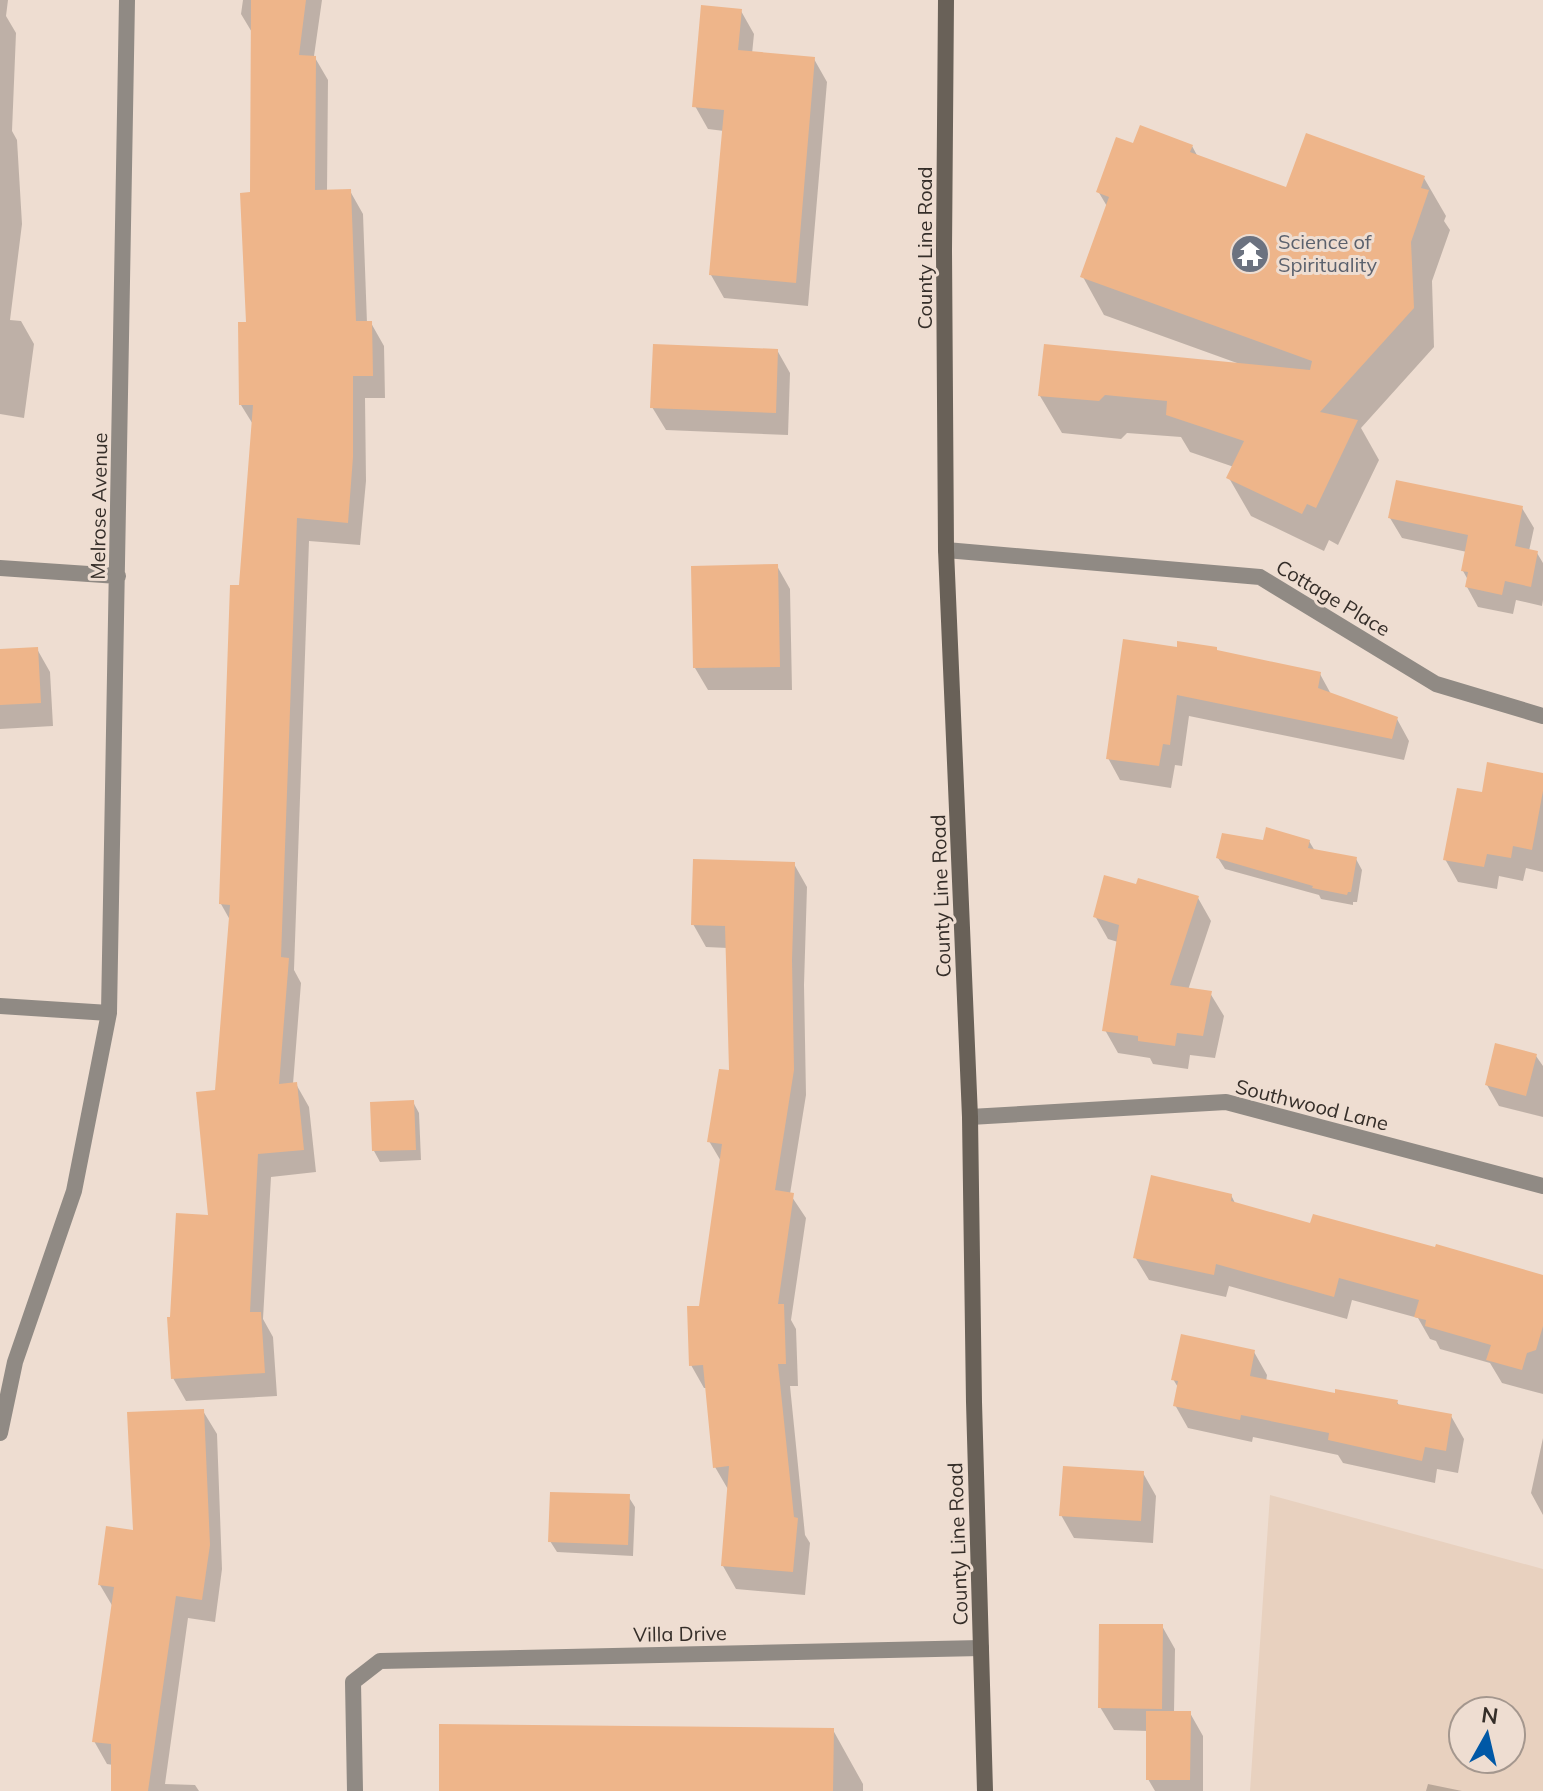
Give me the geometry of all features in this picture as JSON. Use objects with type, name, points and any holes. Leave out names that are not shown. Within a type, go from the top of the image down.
[{"type":"main road","name":"County Line Road","points":[[946,0],[946,550],[970,1117],[985,1791]]},
{"type":"street","name":"Melrose Avenue","points":[[0,1433],[15,1362],[74,1191],[109,1013],[127,0]]},
{"type":"street","name":"Cottage Place","points":[[946,550],[1260,577],[1436,684],[1543,716]]},
{"type":"street","points":[[0,568],[118,576]]},
{"type":"street","points":[[0,1006],[109,1013]]},
{"type":"street","name":"Southwood Lane","points":[[970,1117],[1226,1102],[1543,1186]]},
{"type":"street","name":"Villa Drive","points":[[355,1791],[353,1682],[380,1661],[981,1648]]},
{"type":"shaded area","points":[[1270,1495],[1543,1569],[1543,1791],[1250,1791]]},
{"type":"building","points":[[251,0],[306,0],[299,55],[316,56],[315,190],[351,189],[356,321],[372,321],[373,376],[353,376],[353,457],[348,523],[297,518],[281,957],[289,958],[279,1084],[297,1082],[304,1150],[258,1154],[250,1312],[261,1312],[265,1373],[171,1379],[167,1317],[170,1317],[176,1213],[208,1215],[196,1092],[215,1090],[230,905],[219,904],[230,585],[239,585],[253,405],[239,405],[238,322],[246,322],[240,193],[250,192]]},
{"type":"building","points":[[701,5],[742,9],[738,50],[815,57],[796,283],[709,275],[724,110],[692,107]]},
{"type":"building","name":"Science of Spirituality","points":[[1140,125],[1193,145],[1190,152],[1286,187],[1306,133],[1425,176],[1421,188],[1429,190],[1411,242],[1414,308],[1320,412],[1358,420],[1316,508],[1307,504],[1302,514],[1226,478],[1244,441],[1166,415],[1167,401],[1105,395],[1099,401],[1038,396],[1044,344],[1310,370],[1312,361],[1080,277],[1109,197],[1096,192],[1116,137],[1133,143]]},
{"type":"building","points":[[653,344],[778,349],[776,413],[650,408]]},
{"type":"building","points":[[1396,480],[1523,506],[1515,546],[1538,551],[1531,587],[1505,581],[1502,595],[1465,587],[1468,572],[1461,571],[1468,535],[1388,518]]},
{"type":"building","points":[[778,564],[780,667],[693,668],[691,566]]},
{"type":"building","points":[[1123,639],[1177,647],[1177,641],[1217,647],[1217,650],[1321,672],[1318,688],[1398,717],[1392,739],[1177,695],[1170,745],[1163,744],[1159,766],[1106,759]]},
{"type":"building","points":[[38,647],[41,703],[0,705],[0,649]]},
{"type":"building","points":[[1487,762],[1543,773],[1543,791],[1532,850],[1513,846],[1511,858],[1487,854],[1484,867],[1443,860],[1457,788],[1482,792]]},
{"type":"building","points":[[1266,827],[1310,840],[1308,848],[1357,857],[1351,892],[1347,895],[1312,888],[1216,858],[1222,833],[1263,840]]},
{"type":"building","points":[[693,859],[795,862],[792,960],[794,1070],[775,1190],[794,1193],[778,1304],[784,1304],[786,1364],[778,1364],[794,1517],[798,1518],[793,1572],[721,1566],[729,1466],[713,1468],[703,1365],[689,1366],[687,1306],[699,1306],[722,1144],[707,1142],[719,1069],[729,1070],[725,926],[691,925]]},
{"type":"building","points":[[1104,875],[1136,884],[1138,878],[1199,896],[1170,985],[1212,991],[1203,1036],[1177,1033],[1175,1046],[1138,1041],[1138,1036],[1102,1031],[1119,925],[1093,917]]},
{"type":"building","points":[[1495,1043],[1537,1054],[1526,1096],[1485,1085]]},
{"type":"building","points":[[414,1100],[416,1150],[372,1151],[370,1102]]},
{"type":"building","points":[[1151,1175],[1232,1194],[1231,1201],[1310,1223],[1313,1214],[1435,1247],[1436,1244],[1543,1275],[1543,1326],[1536,1350],[1527,1353],[1522,1370],[1486,1360],[1491,1345],[1425,1326],[1426,1320],[1414,1317],[1419,1300],[1339,1278],[1334,1297],[1216,1264],[1214,1275],[1133,1258]]},
{"type":"building","points":[[1181,1334],[1255,1350],[1250,1376],[1335,1393],[1335,1389],[1398,1400],[1397,1404],[1452,1414],[1446,1451],[1425,1447],[1422,1461],[1328,1440],[1329,1433],[1241,1415],[1240,1420],[1173,1406],[1178,1381],[1171,1380]]},
{"type":"building","points":[[204,1409],[210,1545],[202,1600],[176,1596],[148,1791],[111,1791],[111,1744],[92,1742],[114,1587],[98,1585],[106,1526],[133,1530],[127,1412]]},
{"type":"building","points":[[1063,1466],[1144,1471],[1141,1521],[1059,1516]]},
{"type":"building","points":[[550,1492],[630,1494],[628,1545],[548,1542]]},
{"type":"building","points":[[1099,1624],[1163,1624],[1162,1709],[1098,1708]]},
{"type":"building","points":[[1146,1711],[1191,1711],[1190,1780],[1146,1780]]},
{"type":"building","points":[[439,1724],[834,1728],[833,1791],[439,1791]]},
{"type":"place","name":"Science of Spirituality","points":[[1250,254]]}]
